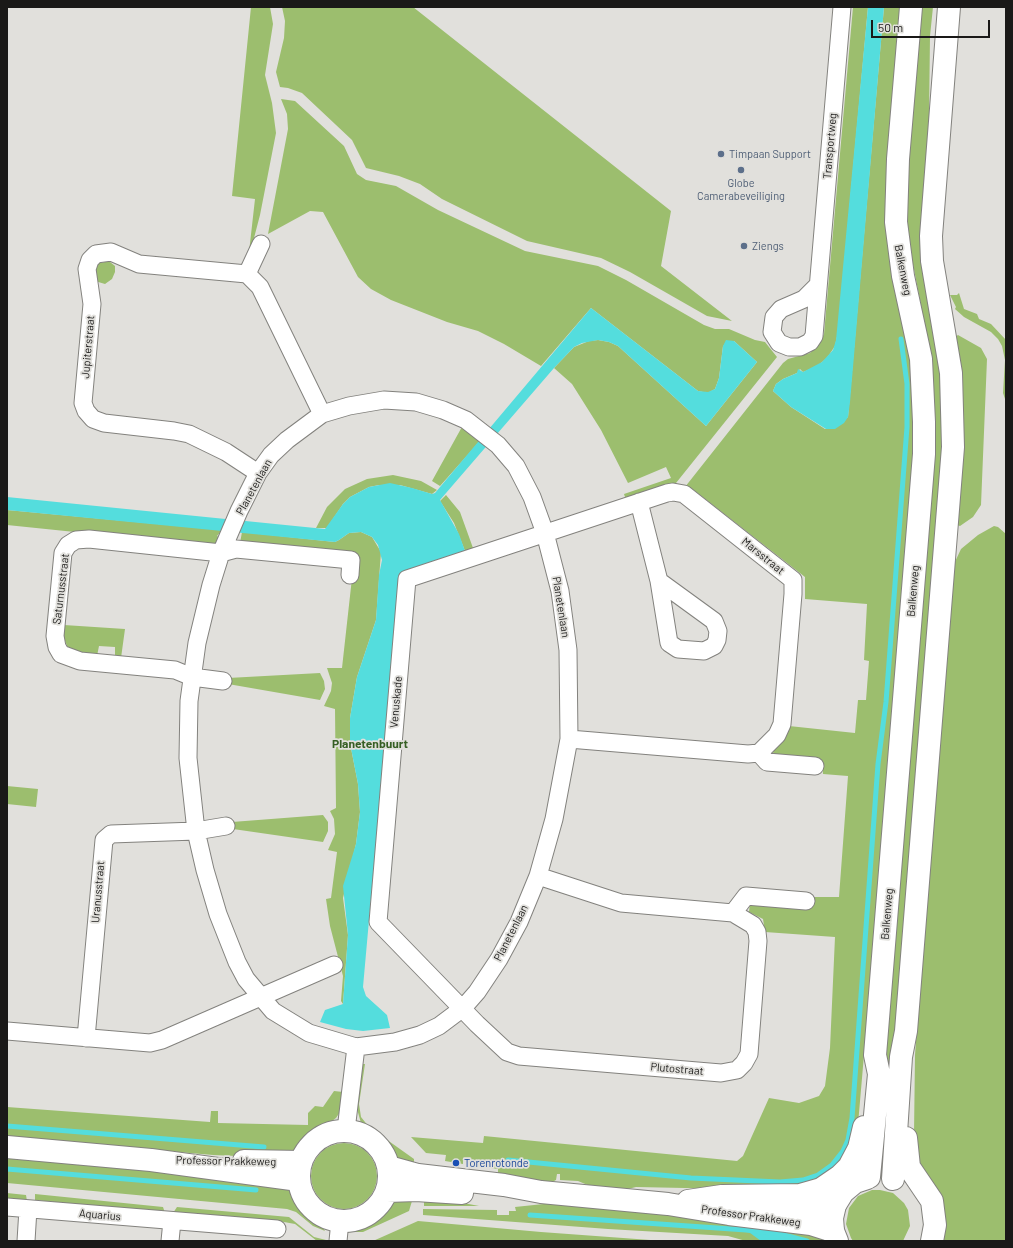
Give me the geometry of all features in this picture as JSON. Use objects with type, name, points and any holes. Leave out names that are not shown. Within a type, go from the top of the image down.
[{"type":"main road","name":"Balkenweg","points":[[869,1177],[879,1074],[876,1055],[924,454],[924,415],[921,359],[903,276],[896,222],[898,159],[911,7]]},
{"type":"main road","points":[[893,1179],[901,1057],[906,1031],[953,447],[951,373],[932,261],[931,236],[949,7]]},
{"type":"main road","points":[[906,1031],[909,1057],[907,1159],[913,1174],[932,1201],[935,1225],[932,1241]]},
{"type":"main road","points":[[678,1202],[722,1196],[800,1195],[821,1189],[840,1176],[855,1158],[863,1136],[869,1073],[876,1055]]},
{"type":"main road","points":[[346,1130],[364,1134],[376,1142],[385,1155],[389,1167],[387,1191],[381,1203],[370,1214],[356,1220],[339,1231],[331,1220],[321,1215],[310,1205],[304,1196],[300,1171],[308,1148],[321,1136],[346,1130]]},
{"type":"main road","name":"Professor Prakkeweg","points":[[7,1147],[151,1160],[300,1171]]},
{"type":"main road","name":"Professor Prakkeweg","points":[[389,1167],[418,1175],[504,1185],[541,1192],[678,1202],[819,1208],[835,1205]]},
{"type":"main road","points":[[835,1236],[832,1218],[835,1205],[843,1192],[855,1182],[869,1177],[881,1176],[893,1179],[908,1188],[919,1203],[923,1221],[918,1241]]},
{"type":"main road","name":"Professor Prakkeweg","points":[[387,1191],[416,1190],[514,1195],[541,1192]]},
{"type":"main road","name":"Professor Prakkeweg","points":[[678,1202],[729,1214],[811,1224],[835,1236]]},
{"type":"street","name":"Transportweg","points":[[818,284],[842,7]]},
{"type":"street","points":[[261,244],[248,274],[260,287],[322,414]]},
{"type":"street","name":"Jupiterstraat","points":[[248,274],[138,264],[111,252],[96,254],[90,260],[87,269],[92,304],[83,403],[93,419],[104,423],[189,434],[226,452],[258,473]]},
{"type":"street","name":"Planetenlaan","points":[[401,400],[416,402],[443,410],[466,420],[498,445],[516,466],[525,482],[545,533],[560,591],[568,650],[569,739],[554,819],[538,876],[518,922],[499,959],[477,992],[463,1008],[439,1026],[420,1035],[395,1042],[356,1048],[319,1037],[303,1030],[273,1011],[246,979],[237,962],[218,914],[205,870],[196,831],[188,758],[189,701],[203,612],[225,545],[239,511],[258,473],[271,455],[301,428],[322,414],[369,402],[401,400]]},
{"type":"street","name":"Marsstraat","points":[[545,533],[674,492],[684,494],[793,580],[782,724],[777,735],[759,753]]},
{"type":"street","points":[[639,502],[659,581]]},
{"type":"street","name":"Venuskade","points":[[463,1008],[378,922],[407,579],[545,533]]},
{"type":"street","name":"Saturnusstraat","points":[[192,677],[175,670],[80,661],[61,654],[55,636],[63,553],[68,545],[76,540],[89,539],[225,545]]},
{"type":"street","points":[[225,545],[236,549],[351,560],[350,575]]},
{"type":"street","points":[[192,677],[223,681]]},
{"type":"street","points":[[569,739],[748,754],[759,753],[767,762],[815,766]]},
{"type":"street","points":[[196,831],[226,826]]},
{"type":"street","name":"Uranusstraat","points":[[86,1038],[104,840],[111,834],[196,831]]},
{"type":"street","name":"Plutostraat","points":[[463,1008],[499,1045],[512,1055],[721,1073],[737,1070],[744,1063],[749,1054],[758,941],[757,932],[753,925],[733,913],[621,903],[538,876]]},
{"type":"street","points":[[733,913],[746,896],[806,901]]},
{"type":"street","points":[[7,1031],[150,1043],[162,1040],[334,965]]},
{"type":"street","points":[[346,1130],[356,1048]]},
{"type":"street","name":"Aquarius","points":[[7,1207],[277,1229]]},
{"type":"street","points":[[26,1241],[28,1209]]},
{"type":"street","points":[[170,1241],[172,1221]]},
{"type":"green space","points":[[251,7],[270,7],[273,24],[265,75],[272,103],[276,133],[260,215],[248,261],[255,199],[232,196]]},
{"type":"green space","points":[[282,7],[413,7],[671,211],[661,266],[732,321],[707,316],[630,272],[601,258],[527,241],[442,199],[420,184],[399,176],[366,168],[352,140],[302,93],[280,87],[276,72],[284,38],[285,21]]},
{"type":"green space","points":[[853,7],[868,7],[838,332],[835,346],[827,358],[816,367],[803,372],[800,369],[797,373],[783,379],[776,384],[773,391],[791,407],[825,429],[831,429],[848,417],[884,7],[902,7],[907,326],[919,417],[857,1136],[830,1175],[783,1190],[636,1187],[620,1191],[590,1186],[578,1181],[560,1180],[560,1174],[557,1174],[556,1180],[546,1185],[537,1184],[498,1173],[498,1169],[475,1166],[475,1161],[463,1159],[463,1164],[445,1161],[446,1155],[426,1153],[411,1137],[483,1143],[484,1136],[737,1161],[743,1156],[769,1098],[799,1103],[819,1096],[825,1086],[830,1048],[835,937],[765,932],[763,919],[749,912],[750,902],[811,897],[839,897],[848,776],[823,774],[822,761],[774,755],[773,752],[789,726],[855,733],[858,700],[866,700],[869,661],[864,660],[867,604],[805,599],[805,577],[691,488],[685,487],[783,363],[788,359],[810,353],[820,342],[824,334]]},
{"type":"green space","points":[[921,7],[933,7],[930,36],[929,119],[945,402],[892,1131],[880,1131],[936,432],[932,361],[908,239],[907,171]]},
{"type":"green space","points":[[281,99],[295,101],[344,146],[357,174],[366,180],[396,186],[438,210],[525,251],[598,266],[626,280],[704,325],[715,329],[729,329],[755,340],[765,342],[777,357],[676,483],[626,500],[624,494],[671,478],[666,467],[628,483],[601,430],[572,384],[554,368],[574,347],[589,341],[598,340],[609,342],[618,346],[706,426],[757,362],[734,341],[723,346],[719,378],[715,389],[708,393],[698,391],[591,308],[541,366],[504,344],[478,331],[447,322],[391,300],[371,289],[358,277],[323,212],[310,211],[268,234],[288,129],[287,114]]},
{"type":"green space","points":[[110,262],[115,266],[115,272],[112,279],[105,284],[95,281],[95,269],[99,263]]},
{"type":"green space","points":[[959,293],[964,309],[977,314],[979,319],[991,324],[1006,340],[1006,402],[1003,393],[1005,360],[1002,346],[991,332],[964,317],[955,309],[956,307],[950,295],[957,295]]},
{"type":"green space","points":[[958,335],[981,348],[987,359],[981,505],[973,517],[960,526],[957,525],[955,337]]},
{"type":"green space","points":[[463,425],[481,440],[440,486],[432,481]]},
{"type":"green space","points":[[393,475],[421,481],[437,490],[432,494],[400,485],[379,485],[369,487],[350,497],[343,504],[327,528],[316,528],[327,507],[345,489],[367,479]]},
{"type":"green space","points":[[446,495],[460,512],[473,548],[465,551],[454,523],[440,501]]},
{"type":"green space","points":[[7,510],[222,530],[217,536],[220,538],[218,542],[201,545],[7,525]]},
{"type":"green space","points":[[994,526],[998,527],[1006,534],[1006,1241],[937,1241],[920,1173],[914,1134],[915,1055],[953,566],[961,549],[978,535]]},
{"type":"green space","points":[[242,532],[335,542],[349,533],[361,532],[372,537],[381,552],[376,620],[357,677],[350,718],[350,743],[358,784],[360,812],[356,844],[343,898],[348,935],[343,1004],[341,1001],[343,976],[330,926],[326,899],[331,898],[337,852],[328,850],[335,834],[334,819],[330,811],[336,808],[335,709],[324,706],[331,691],[332,683],[327,668],[342,668],[352,578],[358,556],[240,543]]},
{"type":"green space","points":[[64,625],[125,629],[121,658],[115,657],[115,647],[99,646],[97,656],[83,655],[68,648],[63,636]]},
{"type":"green space","points":[[320,673],[324,681],[325,689],[320,700],[228,684],[228,678]]},
{"type":"green space","points":[[7,786],[38,789],[36,807],[7,804]]},
{"type":"green space","points":[[323,815],[328,822],[328,831],[323,842],[233,829],[232,822]]},
{"type":"green space","points":[[363,1064],[365,1064],[359,1104],[361,1117],[369,1127],[414,1159],[414,1168],[392,1157],[383,1144],[366,1130],[361,1123],[357,1109]]},
{"type":"green space","points":[[334,1091],[343,1092],[340,1112],[336,1118],[309,1138],[300,1148],[289,1155],[259,1157],[213,1155],[7,1137],[7,1107],[210,1122],[211,1111],[218,1111],[218,1123],[308,1125],[308,1113],[315,1106],[323,1107]]},
{"type":"green space","points":[[344,1143],[357,1146],[367,1153],[374,1163],[377,1176],[374,1189],[367,1199],[357,1206],[344,1209],[331,1206],[321,1199],[314,1189],[311,1176],[314,1163],[321,1153],[331,1146]]},
{"type":"green space","points":[[7,1156],[90,1163],[289,1188],[310,1215],[322,1226],[325,1231],[313,1226],[296,1212],[287,1209],[7,1183]]},
{"type":"green space","points":[[872,1190],[893,1193],[904,1203],[908,1210],[910,1226],[903,1241],[853,1241],[851,1238],[846,1224],[849,1208],[858,1196]]},
{"type":"green space","points":[[7,1193],[26,1195],[27,1201],[7,1199]]},
{"type":"green space","points":[[35,1194],[163,1207],[165,1213],[35,1200]]},
{"type":"green space","points":[[424,1197],[438,1198],[479,1206],[424,1206]]},
{"type":"green space","points":[[393,1200],[412,1201],[409,1211],[363,1232],[353,1232]]},
{"type":"green space","points":[[553,1203],[791,1226],[832,1241],[746,1241],[728,1236],[608,1229],[423,1215],[423,1209],[497,1210],[497,1215],[509,1215],[509,1211],[516,1211],[515,1207]]},
{"type":"green space","points":[[177,1207],[289,1217],[314,1237],[330,1241],[317,1241],[295,1224],[173,1213]]},
{"type":"green space","points":[[418,1221],[541,1232],[664,1241],[373,1241]]},
{"type":"water","points":[[868,7],[884,7],[850,402],[848,417],[844,423],[835,429],[826,429],[791,407],[773,391],[776,384],[797,373],[798,369],[803,372],[822,362],[833,350],[836,340]]},
{"type":"water","points":[[591,308],[698,391],[708,392],[715,389],[719,378],[723,346],[726,340],[734,341],[757,362],[706,426],[618,346],[609,342],[598,340],[582,343],[574,347],[554,368],[440,500],[459,534],[465,551],[400,574],[363,987],[366,996],[387,1015],[390,1028],[363,1031],[346,1029],[320,1022],[325,1010],[343,1004],[348,935],[343,886],[356,844],[360,812],[358,784],[350,743],[350,718],[357,677],[376,620],[379,575],[382,560],[378,545],[372,537],[361,532],[349,533],[335,542],[7,510],[7,497],[325,529],[343,504],[350,497],[369,487],[390,483],[432,494],[435,493]]},
{"type":"water","points":[[746,1230],[780,1234],[807,1241],[761,1241]]},
{"type":"waterway","points":[[508,1160],[691,1178],[780,1182],[803,1180],[818,1175],[832,1165],[843,1151],[848,1140],[852,1118],[878,764],[886,702],[907,427],[907,384],[901,339]]},
{"type":"waterway","points":[[7,1126],[264,1147]]},
{"type":"waterway","points":[[7,1169],[256,1190]]},
{"type":"waterway","points":[[530,1215],[746,1230],[780,1234],[807,1241]]},
{"type":"place","name":"Timpaan Support","points":[[721,154]]},
{"type":"place","name":"Globe Camerabeveiliging","points":[[741,170]]},
{"type":"place","name":"Ziengs","points":[[744,246]]},
{"type":"place","name":"Torenrotonde","points":[[456,1163]]},
{"type":"district","name":"Planetenbuurt","points":[[370,744]]}]
